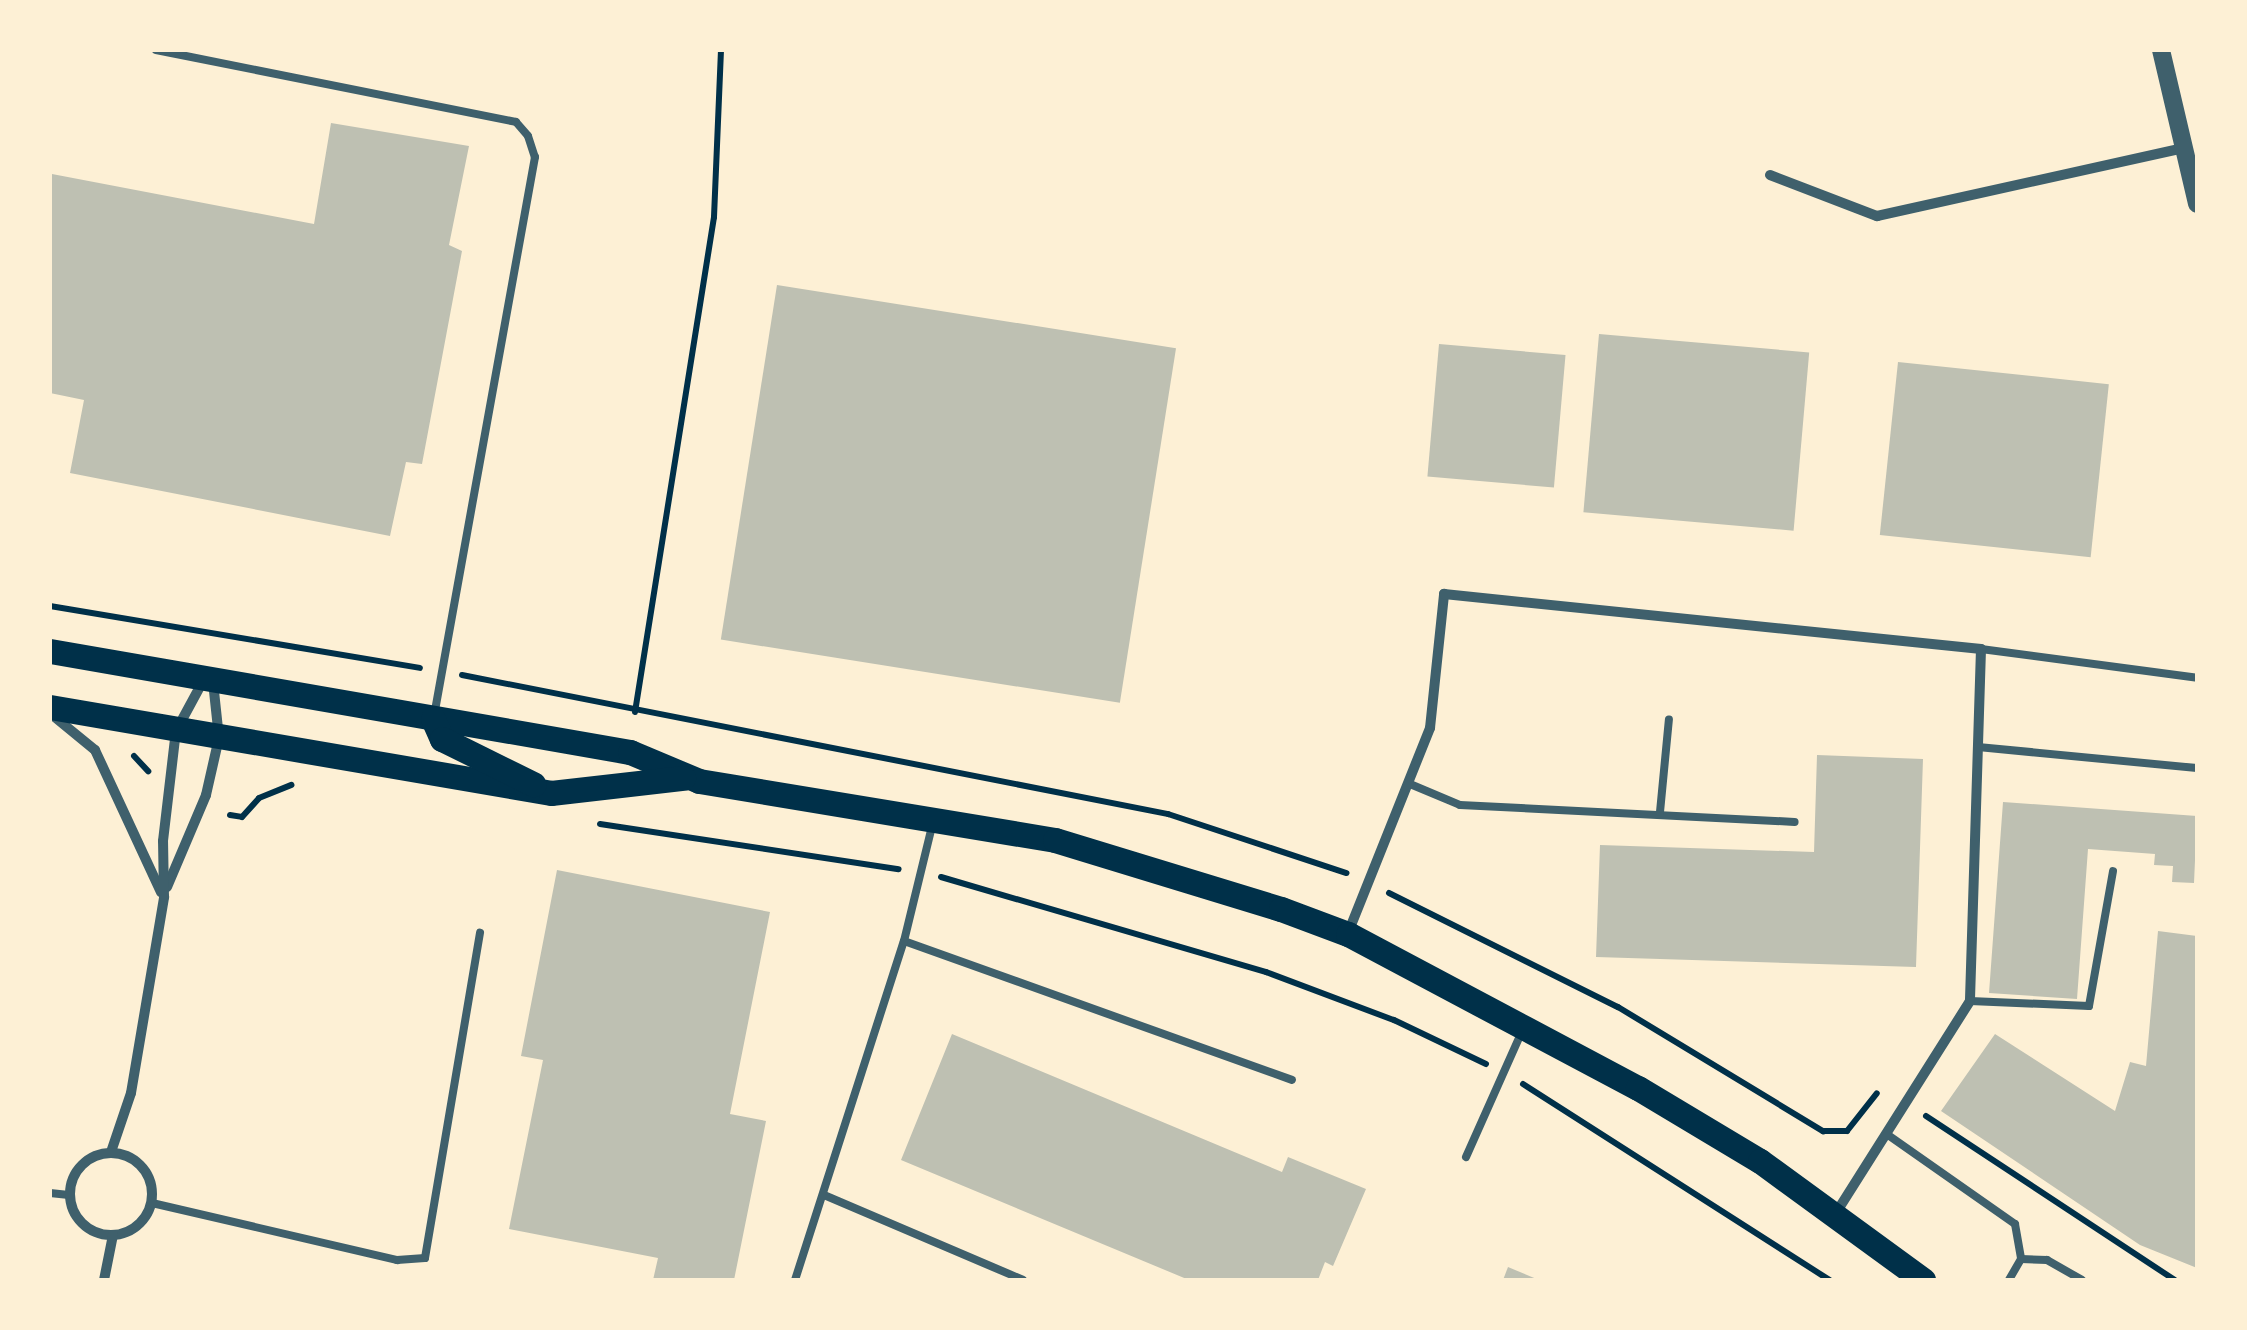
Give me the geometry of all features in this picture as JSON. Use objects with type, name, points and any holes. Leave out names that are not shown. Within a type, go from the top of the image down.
[{"type":"main road","points":[[50,652],[630,752],[683,778]]},
{"type":"main road","points":[[50,710],[551,793],[683,778],[934,817],[1106,854],[1348,934],[1525,1025],[1760,1160],[1923,1280]]},
{"type":"main road","points":[[433,719],[442,740],[551,793]]},
{"type":"street","points":[[2161,50],[2197,204]]},
{"type":"street","points":[[1770,175],[1877,216],[2184,148]]},
{"type":"street","points":[[1348,934],[1430,728],[1444,594],[1981,649],[1970,1001],[1836,1213]]},
{"type":"street","points":[[110,1152],[131,1093],[164,898],[163,841],[176,731],[208,682]]},
{"type":"street","points":[[164,898],[206,796],[219,738],[208,682]]},
{"type":"street","points":[[50,710],[94,750],[164,898]]},
{"type":"street","points":[[110,1152],[144,1168],[152,1203],[142,1222],[113,1236],[88,1228],[69,1194],[86,1160],[110,1152]]},
{"type":"street","points":[[104,1280],[113,1236]]},
{"type":"lane","points":[[156,50],[516,122],[528,136],[535,156],[433,719]]},
{"type":"lane","points":[[1981,649],[2197,678]]},
{"type":"lane","points":[[1660,812],[1668,719]]},
{"type":"lane","points":[[1978,747],[2197,768]]},
{"type":"lane","points":[[1410,784],[1460,805],[1660,812],[1795,822]]},
{"type":"lane","points":[[795,1280],[904,941],[934,817]]},
{"type":"lane","points":[[1970,1001],[2088,1006],[2113,871]]},
{"type":"lane","points":[[152,1203],[397,1260],[425,1258],[480,934]]},
{"type":"lane","points":[[904,941],[1292,1080]]},
{"type":"lane","points":[[1466,1158],[1525,1025]]},
{"type":"lane","points":[[1888,1135],[2004,1214],[2021,1241],[2021,1259],[2009,1280]]},
{"type":"lane","points":[[50,1194],[69,1194]]},
{"type":"lane","points":[[824,1195],[1023,1280]]},
{"type":"lane","points":[[2021,1259],[2047,1260],[2082,1280]]},
{"type":"path","points":[[630,752],[714,217],[720,50]]},
{"type":"path","points":[[50,606],[121,620]]},
{"type":"path","points":[[230,815],[242,816],[259,798],[300,784]]},
{"type":"path","points":[[594,824],[882,866]]},
{"type":"path","points":[[971,886],[1266,972],[1471,1057]]},
{"type":"path","points":[[1531,1089],[1830,1280]]},
{"type":"building","points":[[331,123],[469,146],[449,245],[462,251],[422,464],[406,462],[390,536],[70,473],[84,400],[50,393],[52,174],[314,224]]},
{"type":"building","points":[[777,285],[1176,348],[1120,703],[721,640]]},
{"type":"building","points":[[1599,334],[1809,352],[1794,531],[1583,512]]},
{"type":"building","points":[[1439,344],[1566,355],[1554,488],[1427,476]]},
{"type":"building","points":[[1898,362],[2109,384],[2091,557],[1880,535]]},
{"type":"building","points":[[1817,755],[1923,759],[1916,967],[1596,957],[1600,845],[1814,852]]},
{"type":"building","points":[[2003,802],[2197,816],[2194,883],[2172,882],[2173,866],[2154,865],[2155,854],[2088,849],[2077,999],[1989,993]]},
{"type":"building","points":[[557,870],[770,912],[730,1114],[766,1121],[734,1280],[653,1280],[658,1258],[509,1229],[543,1060],[521,1056]]},
{"type":"building","points":[[2158,931],[2197,936],[2197,1268],[2140,1245],[1941,1111],[1995,1034],[2115,1111],[2130,1062],[2146,1066]]},
{"type":"building","points":[[952,1034],[1282,1172],[1288,1157],[1366,1189],[1333,1266],[1325,1262],[1318,1280],[1189,1280],[901,1160]]},
{"type":"building","points":[[1508,1267],[1539,1280],[1503,1280]]}]
